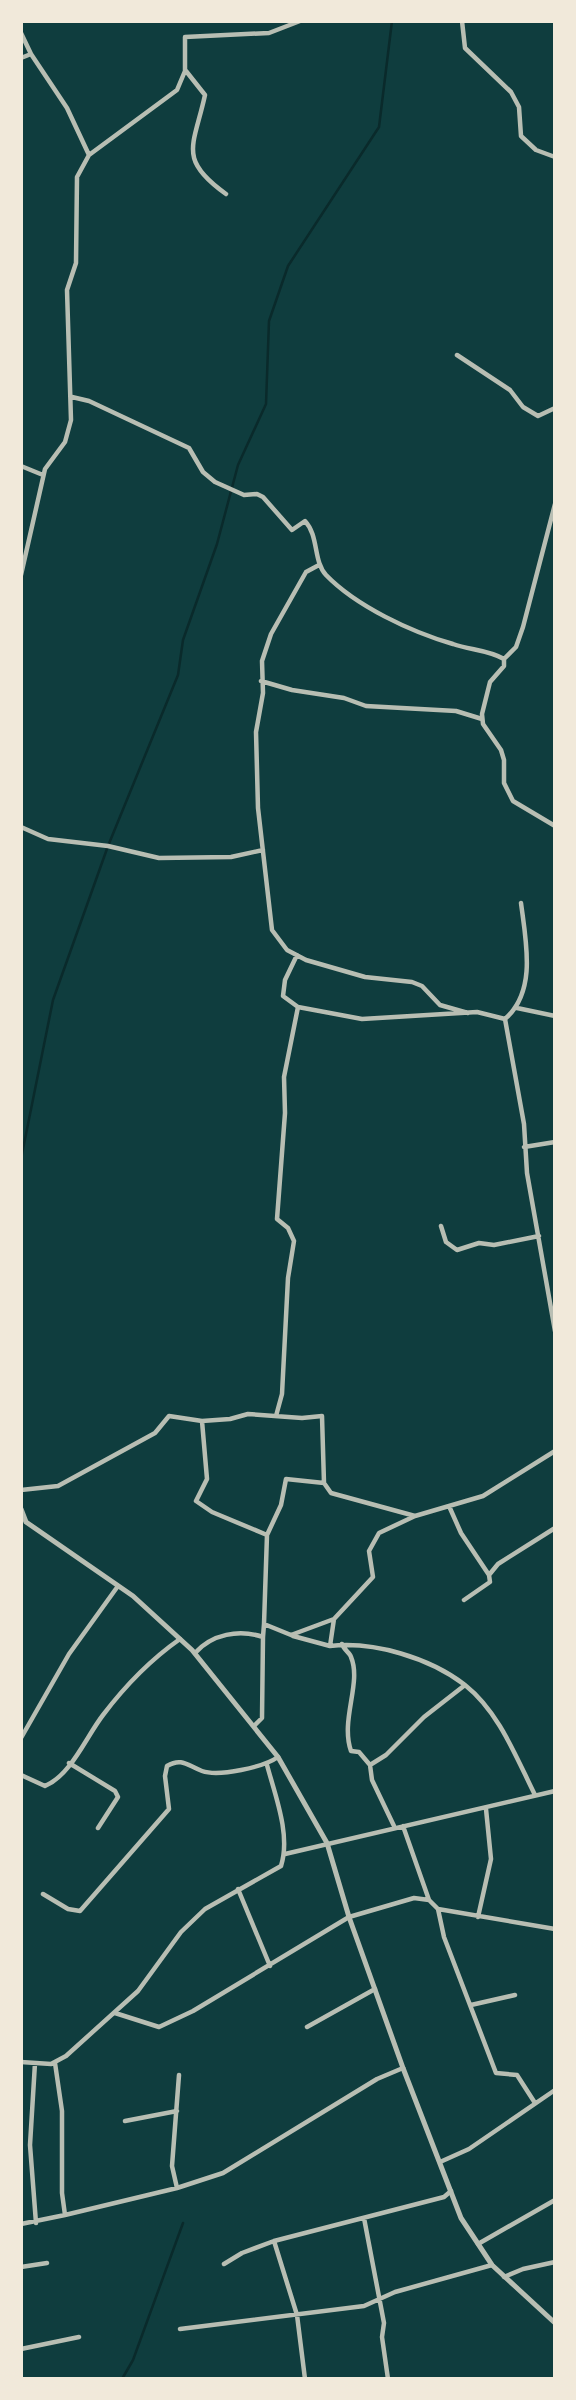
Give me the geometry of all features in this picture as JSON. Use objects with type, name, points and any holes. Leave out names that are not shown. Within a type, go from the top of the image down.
[{"type":"street","points":[[21,575],[43,475],[65,442],[71,420],[67,290],[76,263],[77,177],[89,155],[166,101],[177,90],[185,71],[185,37],[269,33],[300,21]]},
{"type":"street","points":[[462,21],[465,48],[511,92],[519,107],[522,136],[536,150],[555,157]]},
{"type":"street","points":[[21,33],[31,54],[67,108],[89,155]]},
{"type":"street","points":[[21,58],[31,54]]},
{"type":"street","points":[[185,71],[206,97],[193,149],[197,167],[206,180],[226,194]]},
{"type":"street","points":[[457,355],[510,390],[523,407],[538,416],[555,408]]},
{"type":"street","points":[[72,397],[89,401],[189,448],[205,475],[244,495],[257,494],[263,497],[292,530],[305,521],[311,527],[319,565],[347,595],[387,616],[452,644],[504,659]]},
{"type":"street","points":[[21,466],[43,475]]},
{"type":"street","points":[[555,504],[523,627],[516,647],[504,659],[504,666],[490,682],[482,719],[505,760],[504,783],[513,801],[555,825]]},
{"type":"street","points":[[319,565],[306,572],[271,634],[262,661],[263,694],[256,732],[258,808],[272,930],[287,950],[297,955],[355,974],[412,982],[422,986],[440,1005],[468,1013]]},
{"type":"street","points":[[261,681],[292,690],[344,698],[366,706],[456,711],[482,719]]},
{"type":"street","points":[[21,827],[48,839],[108,846],[159,858],[231,857],[263,850]]},
{"type":"street","points":[[505,1019],[517,1008],[527,974],[522,903]]},
{"type":"street","points":[[297,955],[285,979],[283,996],[298,1007],[362,1019],[468,1013],[494,1015],[505,1019]]},
{"type":"street","points":[[276,1416],[282,1394],[288,1278],[294,1241],[288,1228],[277,1219],[285,1113],[284,1077],[298,1007]]},
{"type":"street","points":[[517,1008],[555,1016]]},
{"type":"street","points":[[505,1019],[555,1328]]},
{"type":"street","points":[[524,1147],[555,1142]]},
{"type":"street","points":[[441,1226],[446,1242],[457,1250],[480,1243],[494,1245],[539,1236]]},
{"type":"street","points":[[21,1490],[58,1486],[155,1433],[169,1416],[202,1422],[230,1419],[248,1413],[322,1416],[324,1483],[331,1493],[415,1516]]},
{"type":"street","points":[[202,1422],[207,1479],[196,1501],[212,1512],[267,1535]]},
{"type":"street","points":[[330,1646],[334,1619],[373,1577],[369,1551],[372,1541],[379,1533],[415,1516],[483,1496],[555,1451]]},
{"type":"street","points":[[254,1726],[262,1717],[267,1535],[281,1505],[286,1479],[324,1483]]},
{"type":"street","points":[[449,1506],[461,1533],[489,1575],[490,1583],[464,1600]]},
{"type":"street","points":[[21,1510],[26,1522],[118,1586],[195,1653],[278,1756],[327,1843],[374,1989],[461,2218],[503,2278],[555,2323]]},
{"type":"street","points":[[489,1575],[498,1564],[555,1528]]},
{"type":"street","points":[[21,1738],[69,1654],[118,1586]]},
{"type":"street","points":[[291,1635],[334,1619]]},
{"type":"street","points":[[264,1624],[330,1646],[342,1644],[395,1653],[428,1665],[465,1685],[479,1697],[508,1740],[535,1795]]},
{"type":"street","points":[[195,1653],[216,1636],[251,1633],[263,1637]]},
{"type":"street","points":[[21,1775],[45,1786],[60,1778],[103,1714],[146,1665],[180,1639]]},
{"type":"street","points":[[342,1644],[351,1657],[352,1691],[346,1739],[351,1751],[359,1752],[370,1765],[372,1780],[394,1826]]},
{"type":"street","points":[[370,1765],[386,1755],[424,1717],[465,1685]]},
{"type":"street","points":[[44,1894],[68,1909],[80,1911],[169,1809],[164,1776],[167,1766],[176,1761],[188,1763],[204,1772],[267,1765],[278,1756]]},
{"type":"street","points":[[69,1763],[115,1791],[118,1797],[98,1828]]},
{"type":"street","points":[[21,2062],[55,2063],[138,1991],[181,1932],[205,1909],[281,1866],[285,1854],[267,1765]]},
{"type":"street","points":[[285,1854],[394,1826],[486,1809],[555,1791]]},
{"type":"street","points":[[478,1917],[491,1859],[486,1809]]},
{"type":"street","points":[[403,1826],[429,1900],[439,1909],[555,1929]]},
{"type":"street","points":[[238,1889],[270,1966]]},
{"type":"street","points":[[115,2013],[159,2027],[193,2011],[349,1917],[414,1898],[429,1900]]},
{"type":"street","points":[[439,1909],[444,1937],[496,2073],[517,2074],[535,2103]]},
{"type":"street","points":[[307,2027],[374,1989]]},
{"type":"street","points":[[471,2005],[515,1995]]},
{"type":"street","points":[[35,2063],[30,2145],[36,2223]]},
{"type":"street","points":[[55,2063],[62,2111],[62,2193],[65,2215]]},
{"type":"street","points":[[21,2224],[36,2223],[177,2188],[223,2173],[377,2079],[403,2068]]},
{"type":"street","points":[[177,2188],[172,2166],[179,2075]]},
{"type":"street","points":[[440,2162],[469,2149],[555,2090]]},
{"type":"street","points":[[125,2121],[177,2111]]},
{"type":"street","points":[[224,2264],[242,2253],[274,2241],[444,2197],[451,2191]]},
{"type":"street","points":[[478,2245],[555,2200]]},
{"type":"street","points":[[364,2218],[380,2298],[388,2379]]},
{"type":"street","points":[[274,2241],[297,2315],[305,2379]]},
{"type":"street","points":[[503,2278],[523,2269],[555,2262]]},
{"type":"street","points":[[21,2267],[47,2263]]},
{"type":"street","points":[[180,2329],[364,2306],[423,2283],[492,2265]]},
{"type":"street","points":[[21,2348],[79,2337]]},
{"type":"waterway","points":[[21,1159],[53,1000],[108,846],[178,675],[183,640],[217,544],[238,465],[266,404],[269,321],[288,266],[379,127],[392,21]]},
{"type":"waterway","points":[[122,2379],[133,2360],[183,2223]]}]
